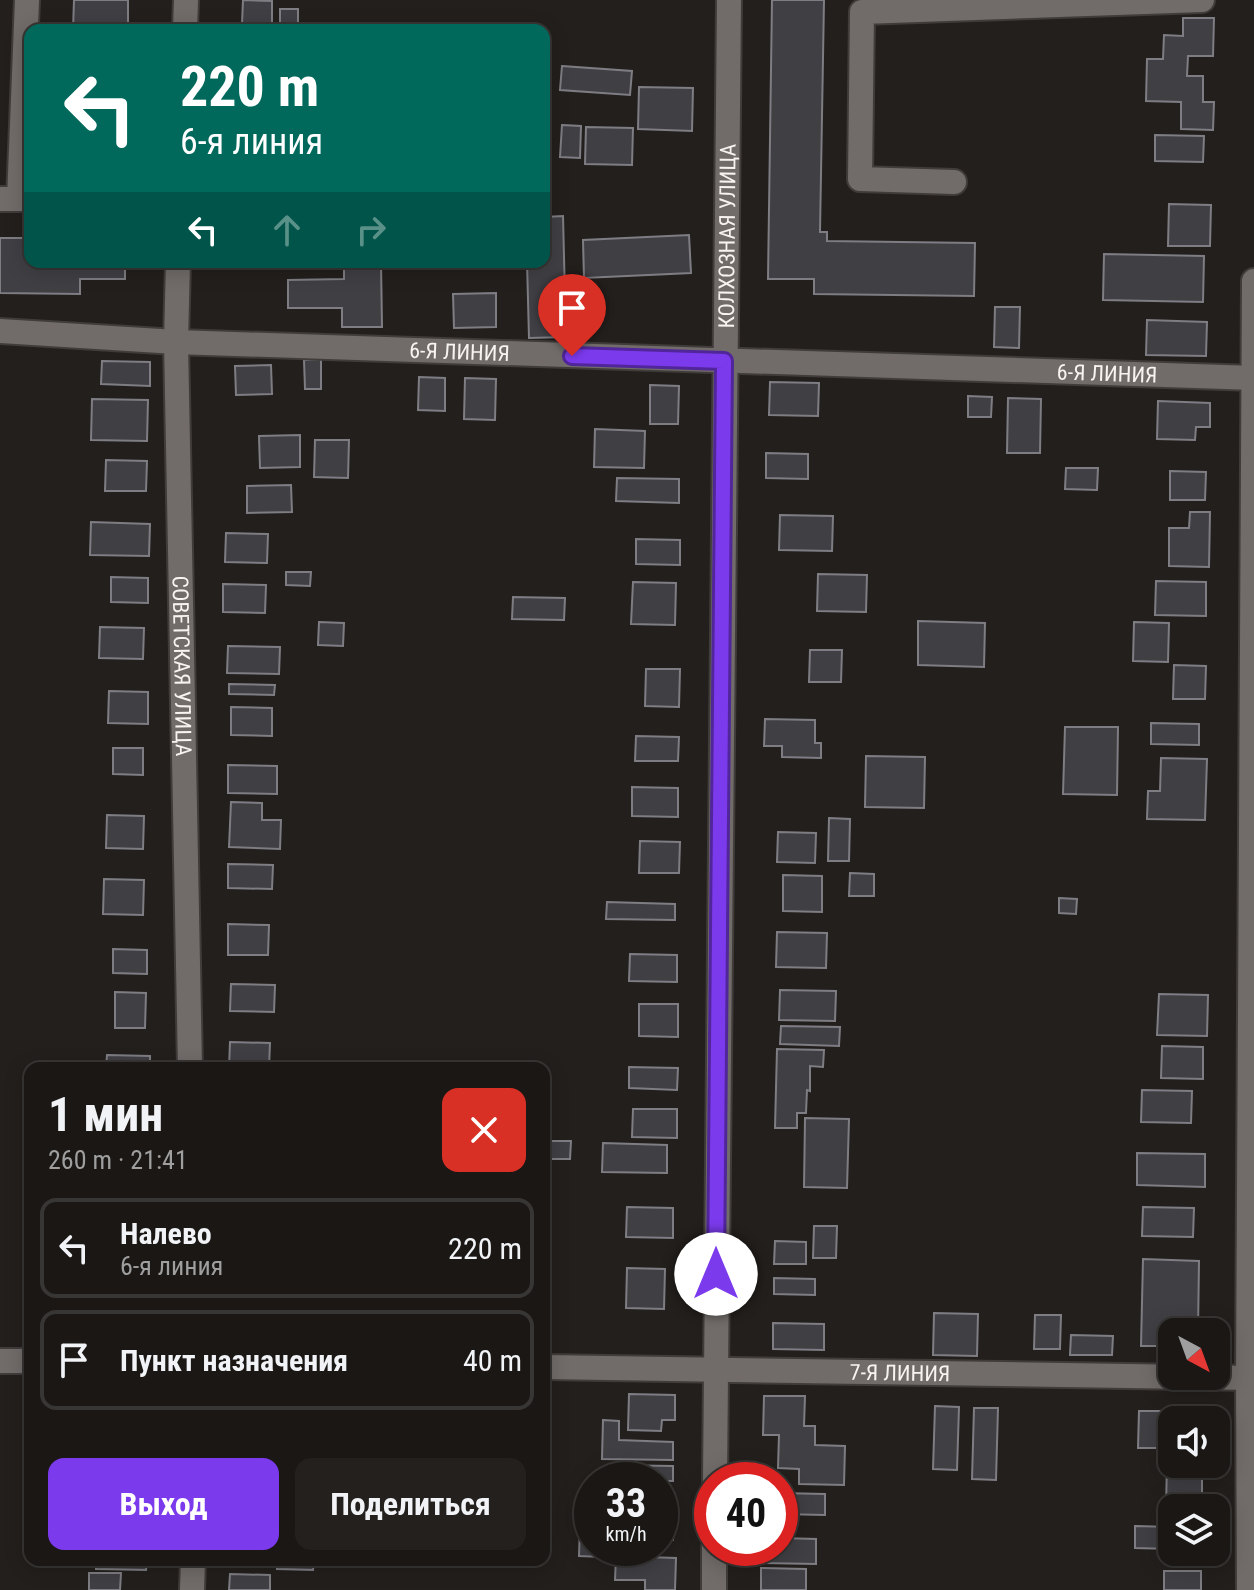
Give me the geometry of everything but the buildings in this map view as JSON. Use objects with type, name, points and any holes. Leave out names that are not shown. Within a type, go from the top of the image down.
[{"type":"street","points":[[26,24],[27,0]]},
{"type":"street","points":[[185,24],[186,0]]},
{"type":"street","name":"КОЛХОЗНАЯ УЛИЦА","points":[[715,1462],[729,0]]},
{"type":"street","points":[[954,182],[860,179],[862,12],[1202,0]]},
{"type":"street","points":[[0,199],[19,199],[24,75]]},
{"type":"street","name":"СОВЕТСКАЯ УЛИЦА","points":[[178,268],[176,342],[190,1062]]},
{"type":"street","points":[[1249,1590],[1254,281]]},
{"type":"street","name":"6-Я ЛИНИЯ","points":[[0,331],[176,342],[1253,378]]},
{"type":"street","points":[[0,1361],[24,1361]]},
{"type":"street","name":"7-Я ЛИНИЯ","points":[[550,1367],[1251,1378]]},
{"type":"street","points":[[192,1590],[193,1566]]},
{"type":"street","points":[[714,1566],[714,1590]]},
{"type":"route","points":[[572,356],[724,361],[716,1274]]}]
